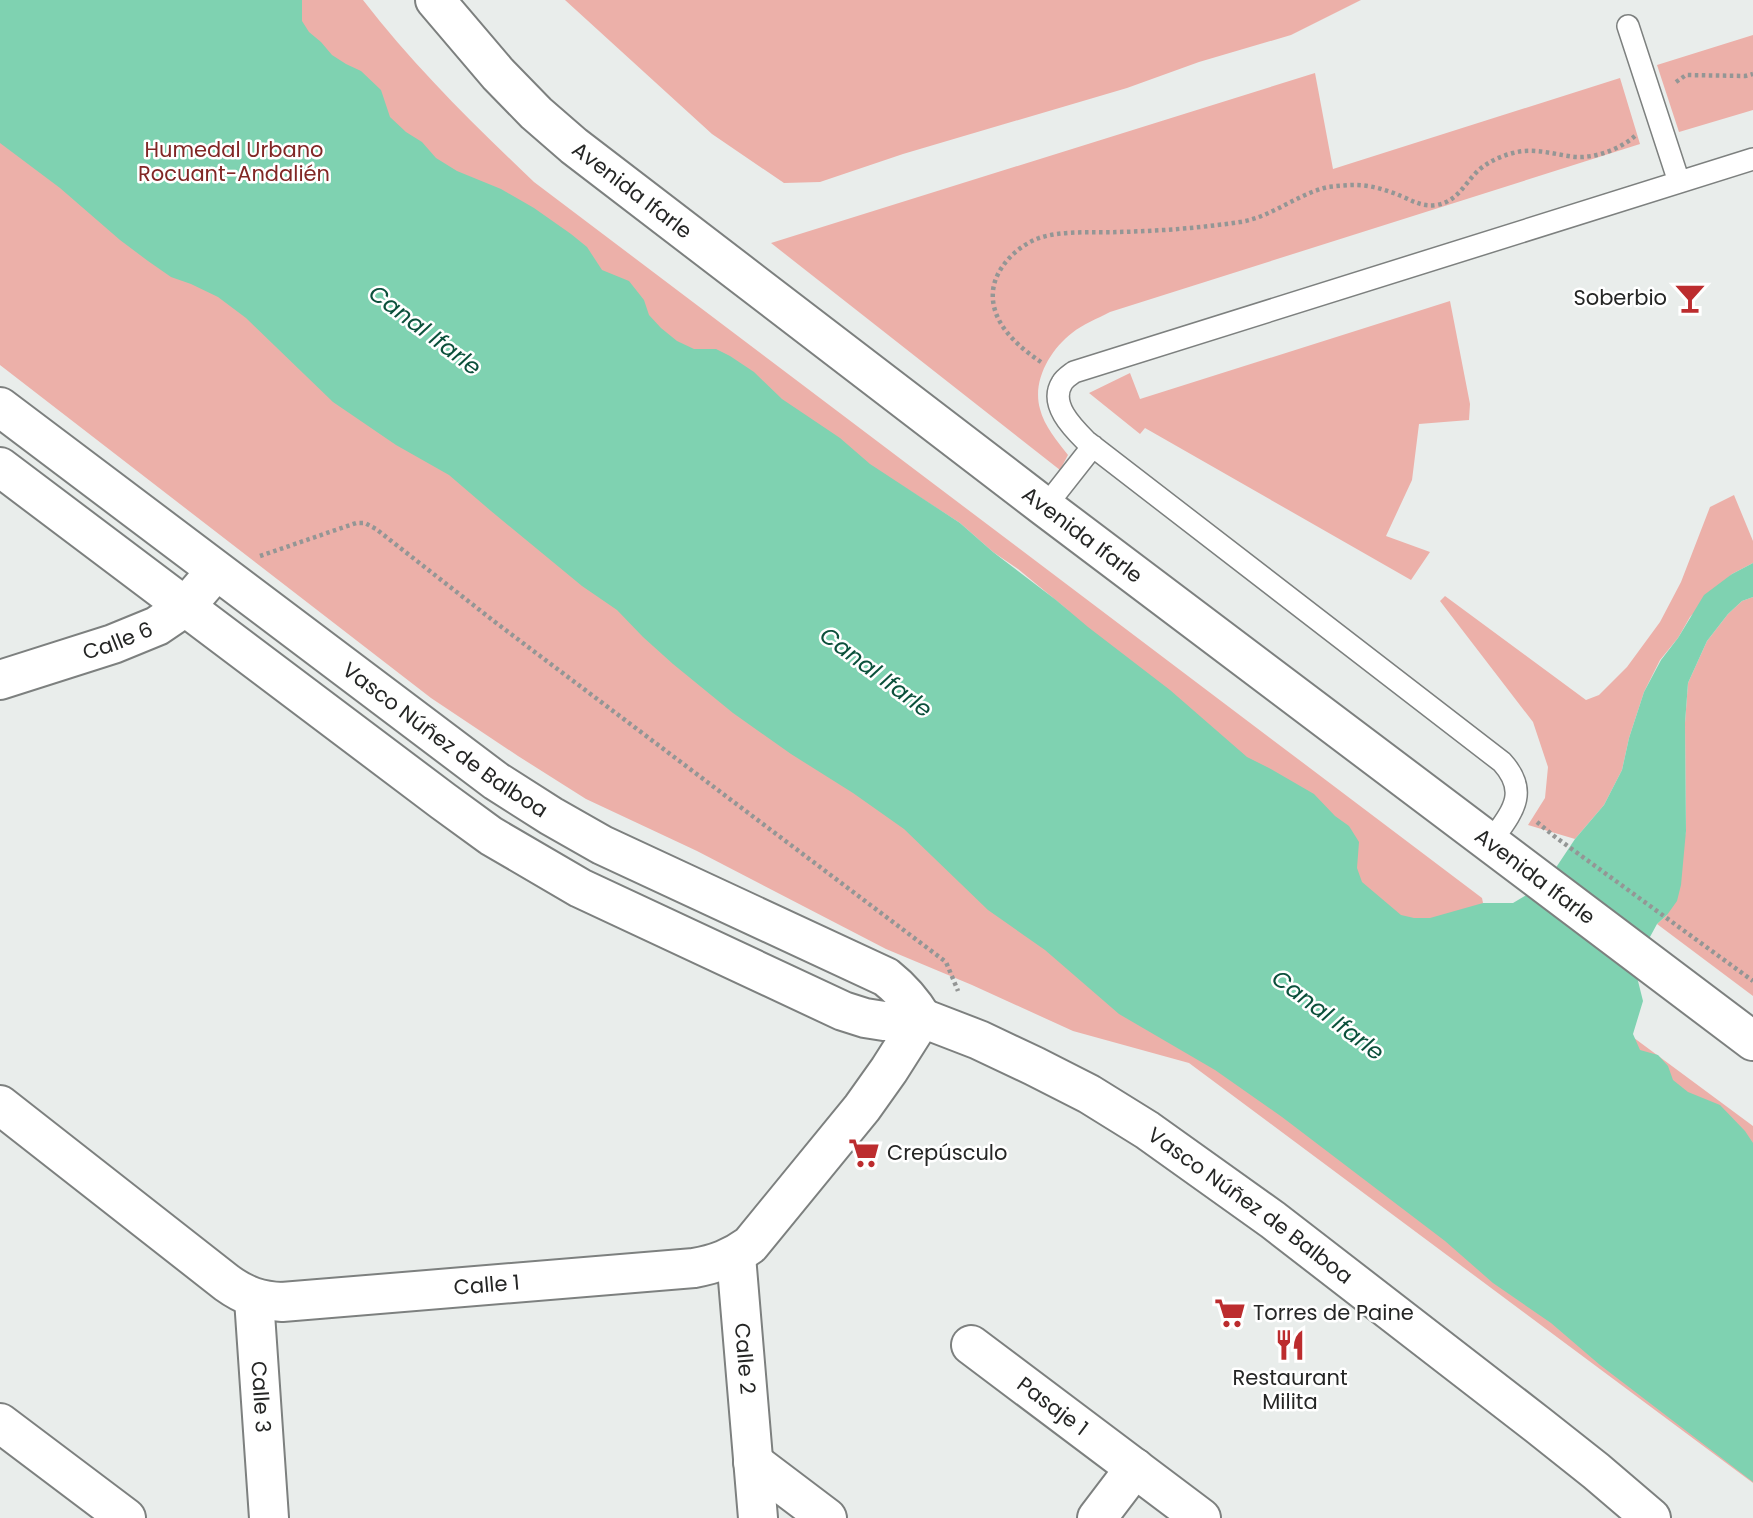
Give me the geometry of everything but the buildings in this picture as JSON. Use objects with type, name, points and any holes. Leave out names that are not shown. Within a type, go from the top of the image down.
[{"type":"street","name":"Avenida Ifarle","points":[[435,0],[498,74],[536,113],[574,146],[1045,507],[1753,1041]]},
{"type":"street","name":"Vasco Núñez de Balboa","points":[[0,407],[496,781],[602,845],[886,977],[904,992],[922,1018]]},
{"type":"street","name":"Vasco Núñez de Balboa","points":[[0,467],[481,829],[580,888],[843,1011],[884,1021],[922,1018],[979,1041],[1089,1094],[1147,1130],[1273,1220],[1538,1425],[1651,1518]]},
{"type":"street","name":"Calle 6","points":[[0,680],[134,636],[164,622],[185,607],[216,570]]},
{"type":"street","name":"Calle 1","points":[[0,1105],[227,1283],[254,1299],[282,1302],[694,1268],[716,1264],[736,1255],[751,1245],[763,1232],[862,1108],[922,1018]]},
{"type":"street","name":"Calle 2","points":[[736,1255],[758,1518]]},
{"type":"street","name":"Calle 3","points":[[254,1299],[262,1510]]},
{"type":"street","name":"Pasaje 1","points":[[971,1345],[1201,1518]]},
{"type":"street","points":[[1,1425],[126,1518]]},
{"type":"street","points":[[753,1462],[827,1518]]},
{"type":"street","points":[[1097,1518],[1135,1468]]},
{"type":"lane","points":[[1628,26],[1679,182]]},
{"type":"lane","points":[[1490,843],[1508,817],[1517,792],[1512,776],[1502,762],[1093,446],[1073,428],[1060,406],[1058,394],[1062,381],[1074,372],[1753,159]]},
{"type":"lane","points":[[1045,507],[1093,446]]},
{"type":"path","points":[[1066,379],[1021,347],[995,315],[992,302],[993,283],[1011,256],[1024,245],[1057,234],[1150,231],[1255,220],[1311,194],[1342,186],[1381,188],[1416,203],[1435,206],[1459,193],[1478,171],[1493,160],[1515,152],[1538,150],[1577,157],[1593,156],[1617,148],[1632,139],[1677,81],[1686,75],[1753,74]]},
{"type":"path","points":[[216,570],[356,523],[365,523],[376,528],[495,622],[946,962],[979,1041]]},
{"type":"path","points":[[1554,836],[1753,981]]},
{"type":"green space","name":"Humedal Urbano Rocuant-Andalién","points":[[0,0],[363,0],[445,94],[534,182],[1482,898],[1482,903],[1626,1032],[1753,1126],[1753,1483],[1189,1063],[1073,1031],[886,949],[697,851],[586,799],[518,756],[431,698],[0,365]],"holes":[[[901,485],[960,523],[993,552],[1069,611]]]},
{"type":"green space","points":[[565,0],[1361,0],[1291,35],[1199,62],[1127,88],[903,154],[820,182],[784,183],[712,134]]},
{"type":"green space","points":[[1753,35],[1753,110],[1679,132],[1657,65]]},
{"type":"green space","points":[[1315,73],[1333,169],[1620,78],[1640,144],[1110,312],[1085,324],[1064,340],[1050,357],[1039,388],[1038,398],[1045,422],[1068,455],[1060,470],[771,243]]},
{"type":"green space","points":[[1450,301],[1470,404],[1469,420],[1419,424],[1412,480],[1386,536],[1430,552],[1411,580],[1145,428],[1140,434],[1089,393],[1130,373],[1140,399]]},
{"type":"green space","points":[[1734,495],[1753,541],[1753,563],[1732,574],[1690,617],[1678,638],[1660,660],[1644,692],[1622,770],[1604,805],[1575,839],[1528,825],[1545,798],[1548,767],[1533,722],[1440,601],[1445,596],[1586,700],[1599,695],[1627,667],[1660,622],[1681,582],[1710,507]]},
{"type":"green space","points":[[1753,597],[1753,996],[1657,924],[1667,915],[1686,831],[1685,723],[1688,683],[1707,641],[1728,614],[1742,601]]},
{"type":"water","name":"Humedal Urbano Rocuant-Andalién","points":[[0,0],[302,0],[302,21],[309,32],[332,55],[361,71],[381,90],[390,117],[422,142],[436,158],[457,171],[501,189],[571,234],[587,247],[602,270],[629,281],[644,300],[649,315],[677,341],[694,349],[716,349],[754,372],[782,399],[840,438],[870,464],[960,523],[993,552],[1170,690],[1247,757],[1314,794],[1349,826],[1359,842],[1357,868],[1362,882],[1401,915],[1430,918],[1483,903],[1513,903],[1551,875],[1575,839],[1604,805],[1622,770],[1644,692],[1661,660],[1704,595],[1732,574],[1753,563],[1753,597],[1742,601],[1728,614],[1707,641],[1688,683],[1685,723],[1686,831],[1681,885],[1677,901],[1657,924],[1638,959],[1637,977],[1643,1001],[1633,1034],[1640,1050],[1658,1055],[1668,1066],[1673,1080],[1688,1092],[1720,1105],[1753,1143],[1753,1482],[1282,1117],[1215,1070],[1119,1014],[1045,950],[988,910],[904,829],[733,713],[673,664],[617,610],[582,586],[449,475],[396,445],[333,402],[246,318],[218,297],[171,277],[148,261],[60,188],[0,143]]},
{"type":"place","name":"Soberbio","points":[[1690,298]]},
{"type":"place","name":"Crepúsculo","points":[[864,1153]]},
{"type":"place","name":"Torres de Paine","points":[[1230,1313]]},
{"type":"place","name":"Restaurant Milita","points":[[1290,1345]]},
{"type":"water label","name":"Canal Ifarle","points":[[425,330]]},
{"type":"water label","name":"Canal Ifarle","points":[[876,672]]},
{"type":"water label","name":"Canal Ifarle","points":[[1328,1015]]}]
